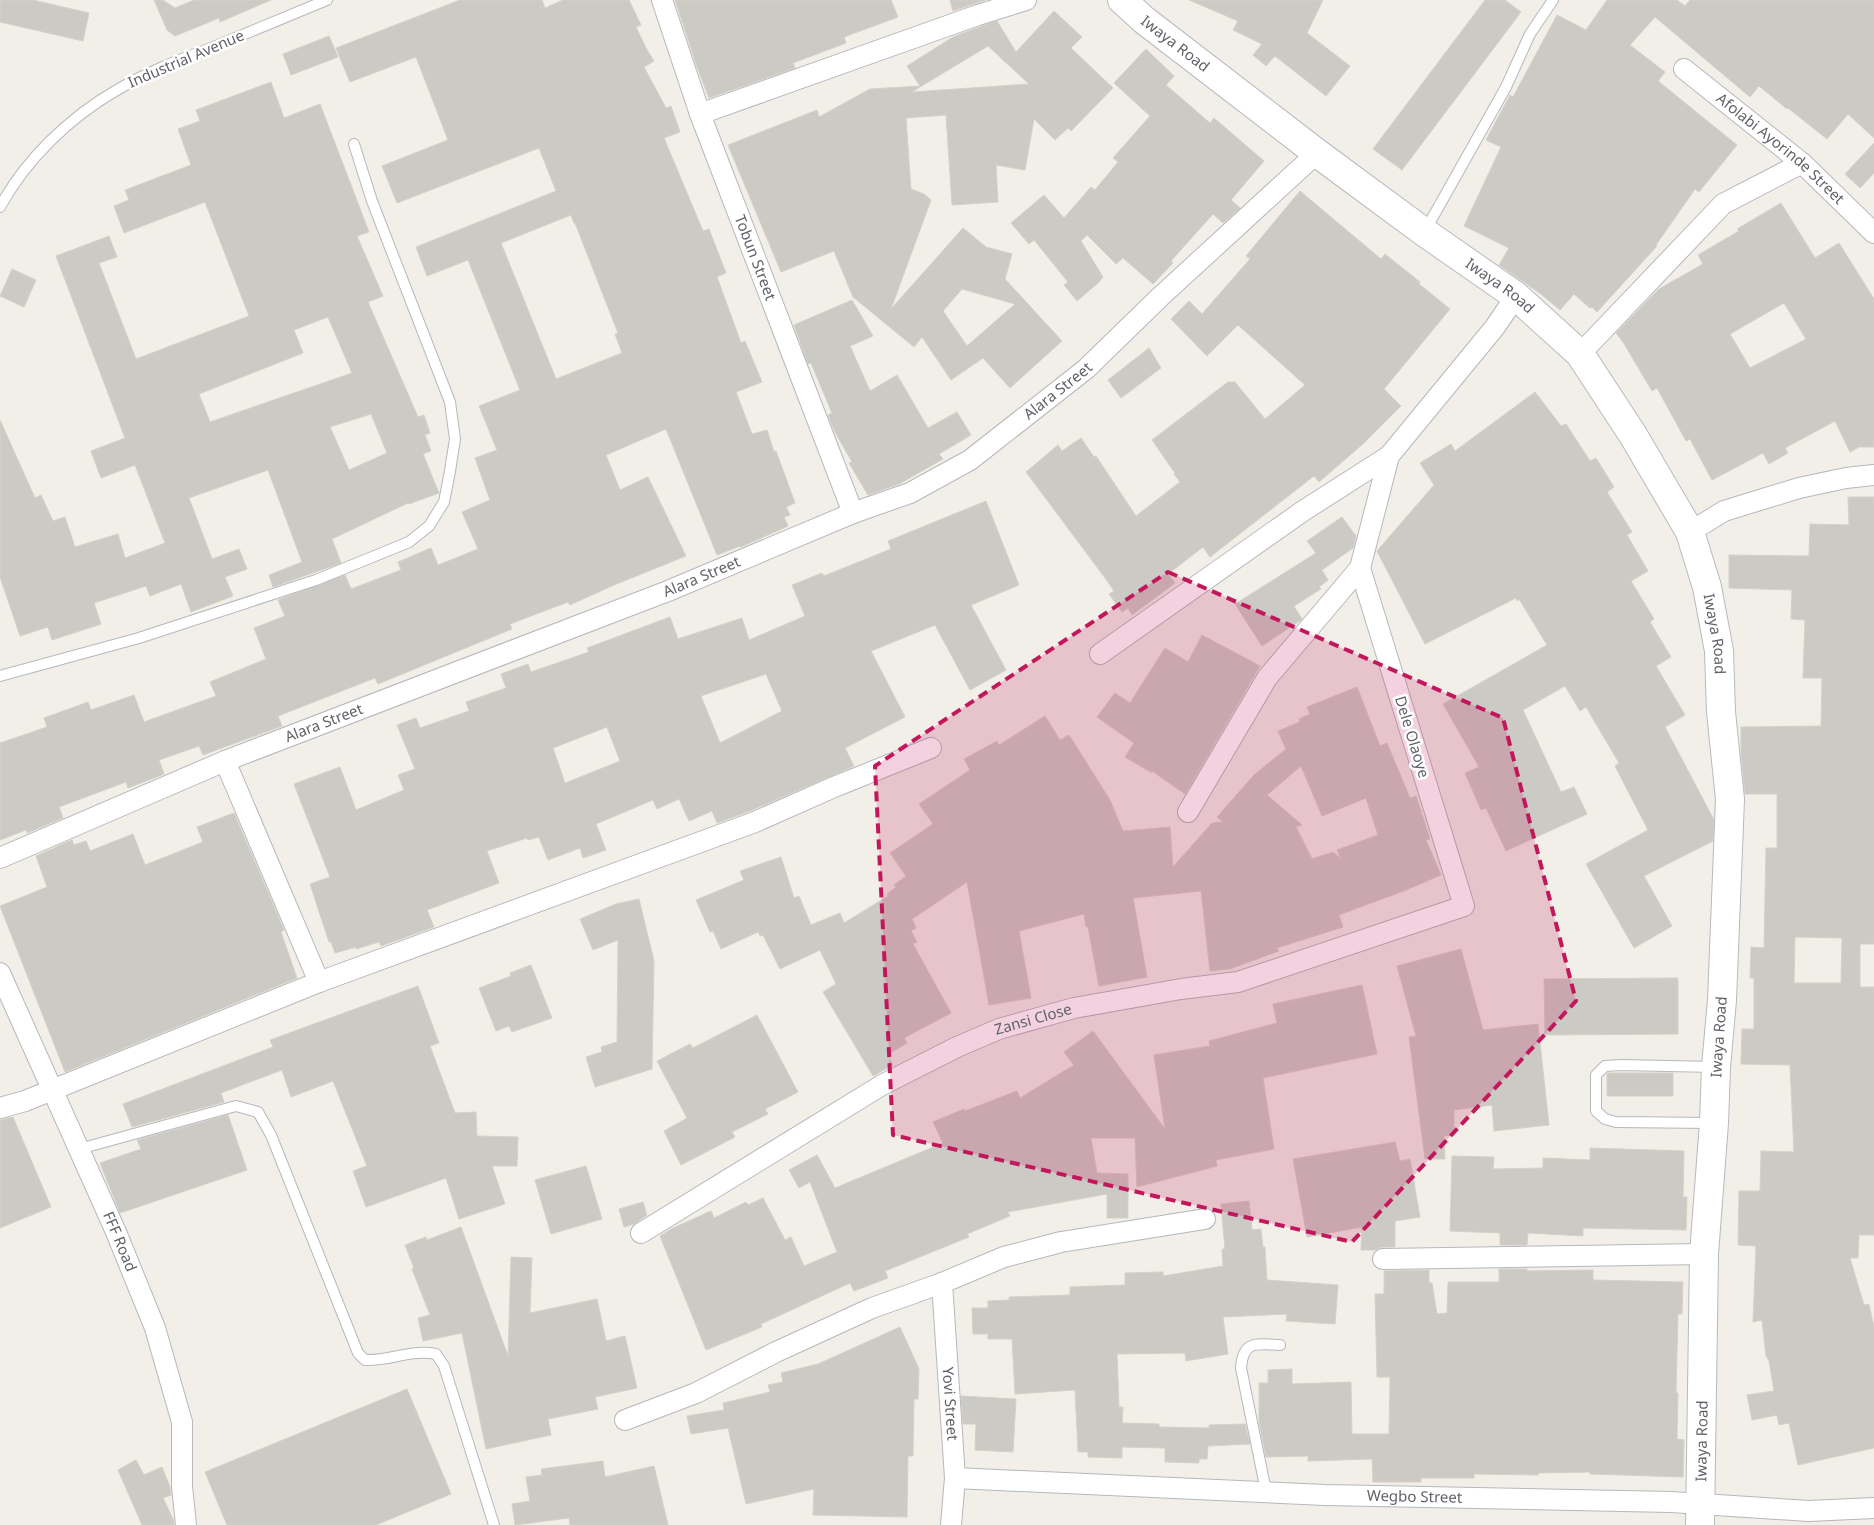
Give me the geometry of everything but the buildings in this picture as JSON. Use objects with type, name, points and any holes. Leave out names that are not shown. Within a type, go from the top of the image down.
[{"type":"street","name":"Tobun Street","points":[[662,0],[700,114],[853,513]]},
{"type":"street","points":[[700,114],[978,15],[1026,0]]},
{"type":"street","name":"Iwaya Road","points":[[1122,0],[1144,20],[1317,153],[1424,232],[1516,296],[1580,354],[1633,435],[1690,532],[1707,587],[1719,651],[1721,712],[1730,799],[1722,1000],[1704,1254],[1700,1515]]},
{"type":"street","name":"Afolabi Ayorinde Street","points":[[1684,69],[1802,163],[1874,233]]},
{"type":"street","name":"Alara Street","points":[[0,858],[225,761],[668,591],[853,513],[910,493],[970,460],[1086,369],[1160,297],[1317,153]]},
{"type":"street","points":[[1580,354],[1724,204],[1802,163]]},
{"type":"street","points":[[1100,654],[1303,512],[1389,456],[1494,327],[1516,296]]},
{"type":"street","points":[[1188,812],[1267,678],[1360,568],[1389,456]]},
{"type":"street","points":[[1690,532],[1724,511],[1799,488],[1846,478],[1874,475]]},
{"type":"street","name":"Dele Olaoye","points":[[1360,568],[1464,906]]},
{"type":"street","points":[[0,1108],[25,1101],[319,982],[754,822],[931,748]]},
{"type":"street","points":[[225,761],[319,982]]},
{"type":"street","name":"Zansi Close","points":[[641,1233],[882,1086],[957,1047],[999,1029],[1074,1008],[1181,989],[1238,982],[1464,906]]},
{"type":"street","name":"FFF Road","points":[[0,973],[53,1089],[155,1328],[182,1422],[182,1486],[186,1525]]},
{"type":"street","points":[[625,1420],[696,1392],[776,1352],[872,1308],[942,1283],[1004,1257],[1061,1242],[1205,1218]]},
{"type":"street","points":[[1383,1259],[1704,1254]]},
{"type":"street","name":"Yovi Street","points":[[942,1283],[955,1478],[951,1525]]},
{"type":"street","name":"Wegbo Street","points":[[955,1478],[1325,1495],[1671,1502],[1700,1515],[1808,1518],[1874,1508]]},
{"type":"lane","name":"Industrial Avenue","points":[[0,207],[7,193],[35,156],[72,121],[116,90],[157,69],[327,0]]},
{"type":"lane","points":[[1424,232],[1506,88],[1530,34],[1553,0]]},
{"type":"lane","points":[[0,676],[139,638],[316,580],[409,542],[429,526],[444,502],[450,471],[455,439],[450,402],[372,201],[354,144]]},
{"type":"lane","points":[[1714,1123],[1616,1122],[1605,1119],[1596,1111],[1596,1075],[1605,1066],[1716,1067]]},
{"type":"lane","points":[[79,1149],[236,1106],[258,1112],[270,1135],[358,1353],[365,1360],[379,1361],[401,1354],[422,1351],[436,1354],[444,1366],[494,1525]]},
{"type":"lane","points":[[1266,1491],[1241,1368],[1242,1355],[1248,1348],[1258,1344],[1280,1345]]},
{"type":"highlighted area","points":[[1168,572],[1503,718],[1576,1001],[1352,1242],[893,1135],[875,766]]}]
